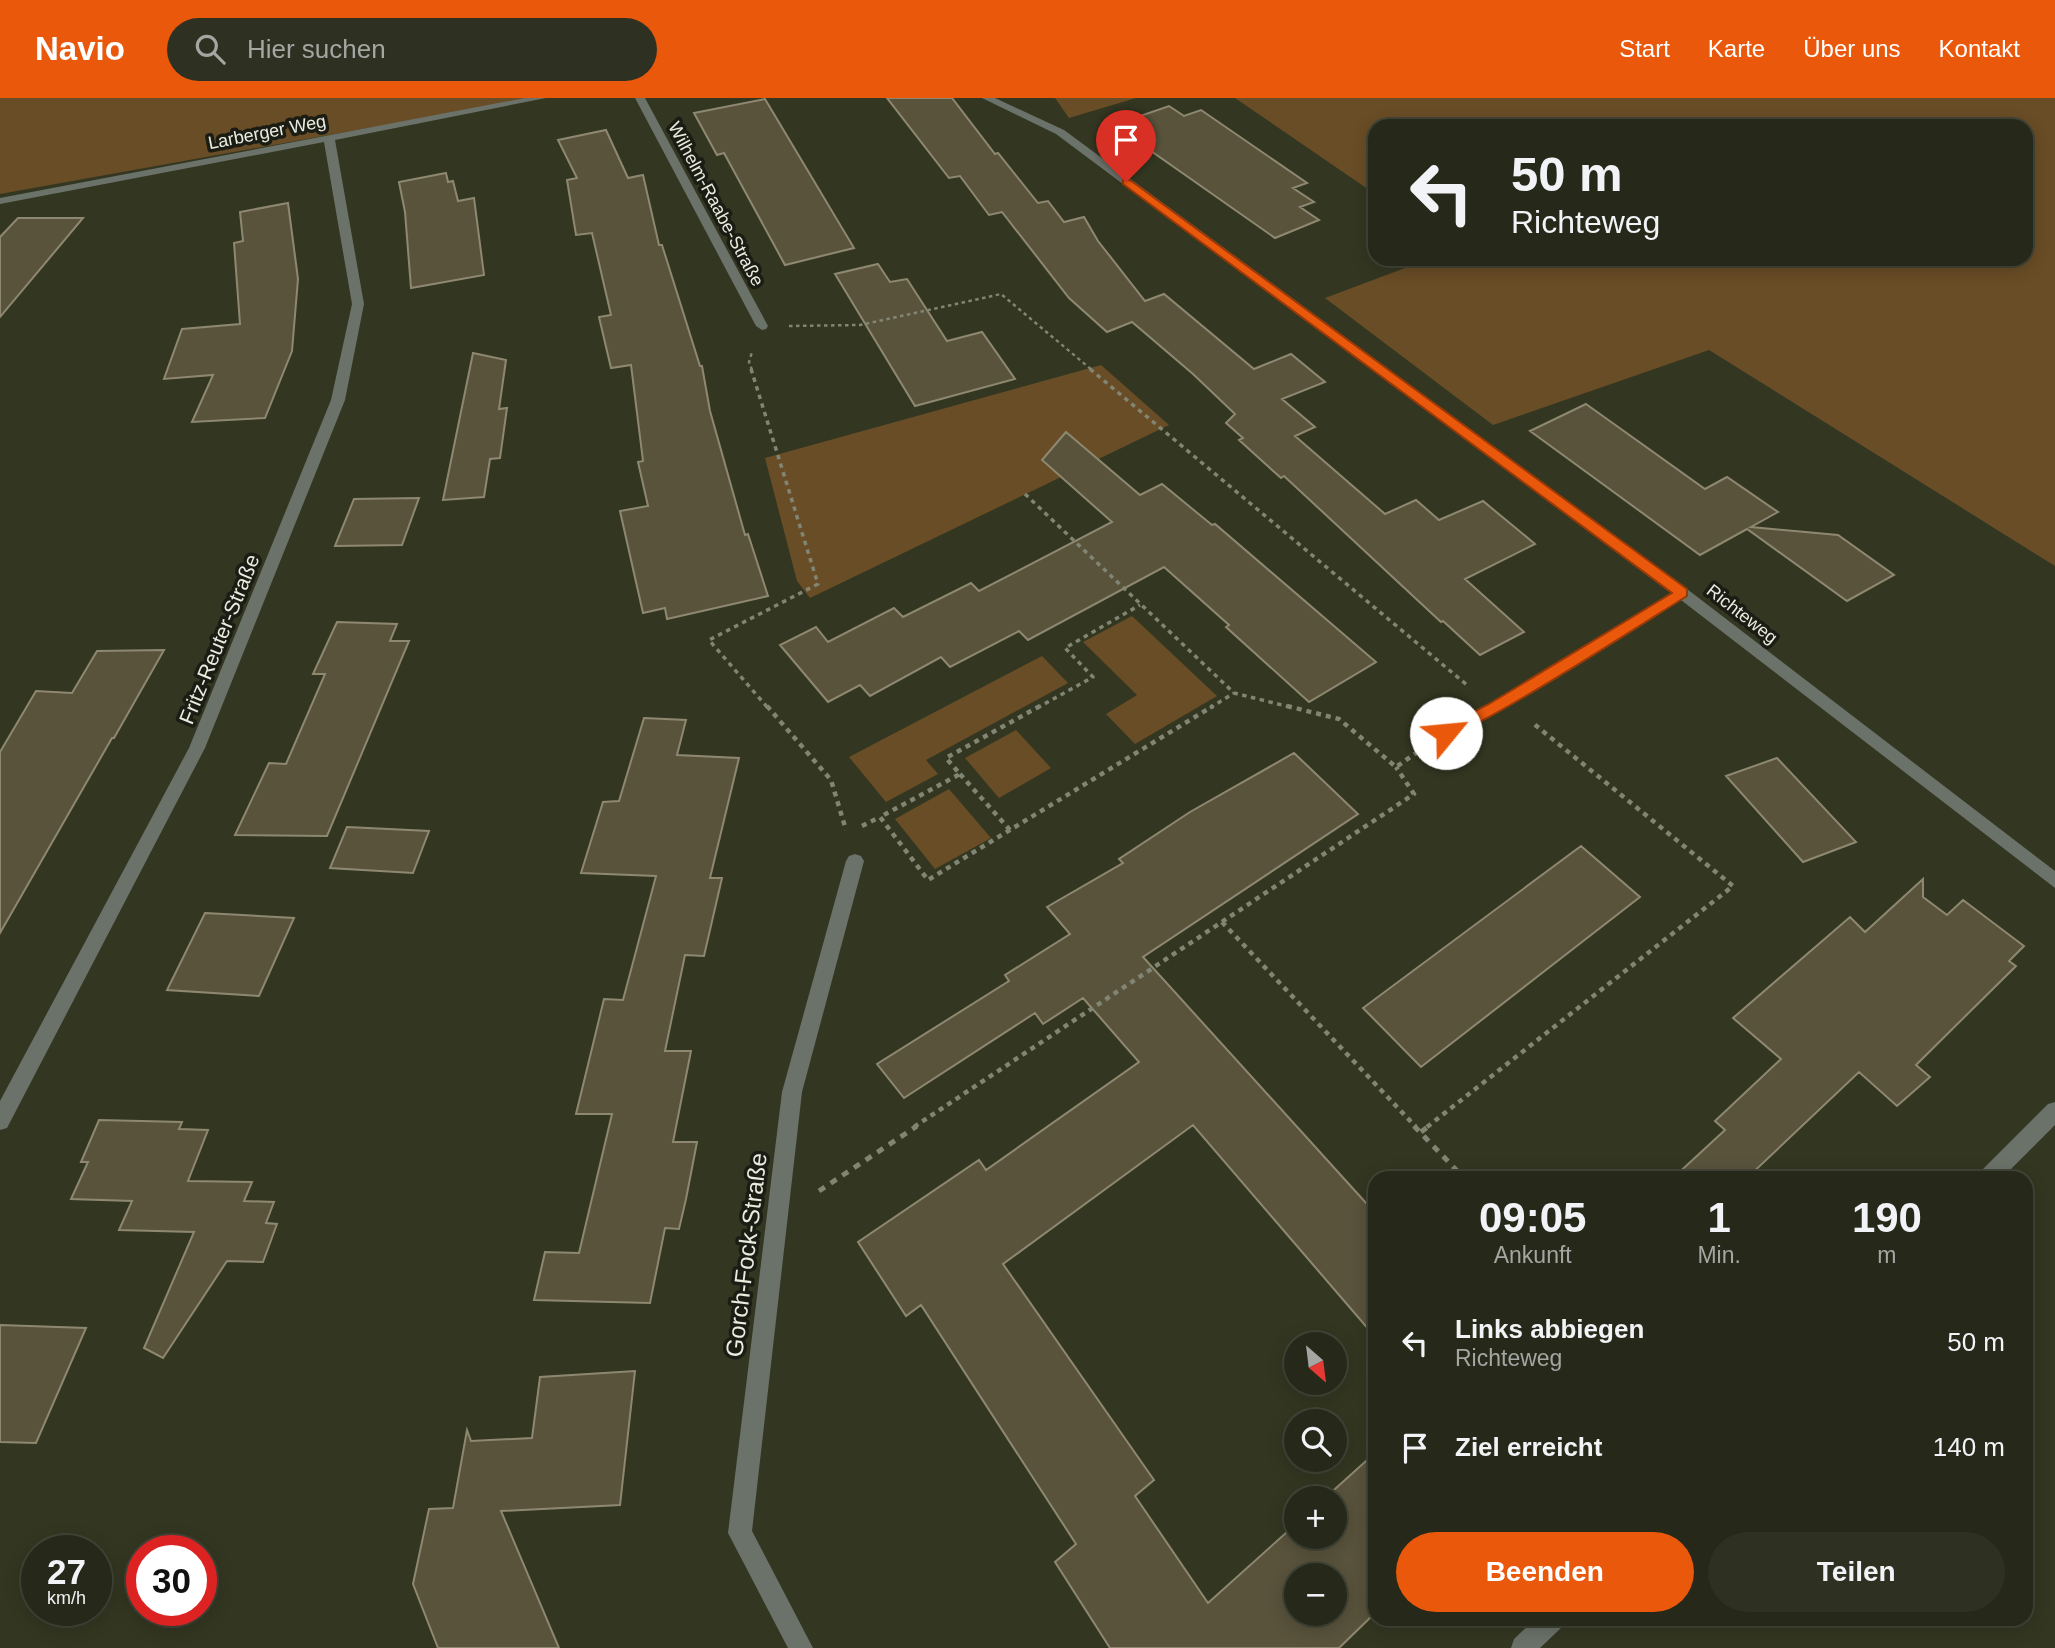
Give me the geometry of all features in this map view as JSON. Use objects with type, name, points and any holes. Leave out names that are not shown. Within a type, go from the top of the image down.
[{"type":"street","name":"Larberger Weg","points":[[0,201],[541,98]]},
{"type":"street","name":"Wilhelm-Raabe-Straße","points":[[640,98],[762,326]]},
{"type":"street","name":"Richteweg","points":[[987,98],[1060,132],[1682,593],[2055,881]]},
{"type":"street","name":"Fritz-Reuter-Straße","points":[[0,1121],[197,748],[338,400],[358,304],[328,138]]},
{"type":"street","points":[[1446,733],[1494,708],[1682,593]]},
{"type":"street","name":"Gorch-Fock-Straße","points":[[801,1648],[740,1533],[792,1092],[855,861]]},
{"type":"street","points":[[1995,1171],[2055,1111]]},
{"type":"street","points":[[1523,1648],[1545,1626]]},
{"type":"path","points":[[855,861],[831,780],[709,639],[818,583],[749,362],[762,326],[860,325],[1001,294],[1494,708],[1535,725],[1734,886],[1421,1132]]},
{"type":"path","points":[[777,1219],[1414,794],[1396,767],[1339,719],[1234,693],[1025,494]]},
{"type":"path","points":[[1010,830],[946,758],[1093,677],[1065,648],[1140,605]]},
{"type":"path","points":[[960,774],[880,817],[928,880],[1234,693]]},
{"type":"path","points":[[1396,767],[1446,733]]},
{"type":"path","points":[[1222,922],[1457,1171]]},
{"type":"shaded area","points":[[0,98],[535,98],[0,194]]},
{"type":"shaded area","points":[[1055,98],[1136,98],[1069,118]]},
{"type":"shaded area","points":[[1235,98],[2055,98],[2055,566],[1709,350],[1493,425],[1325,298],[1410,266],[2033,266],[2033,119],[1368,119],[1368,189]]},
{"type":"shaded area","points":[[1101,365],[1169,425],[810,598],[797,581],[765,458]]},
{"type":"shaded area","points":[[1132,616],[1217,696],[1135,744],[1106,714],[1137,695],[1083,642]]},
{"type":"shaded area","points":[[1042,656],[1068,683],[926,760],[938,774],[886,802],[849,757]]},
{"type":"shaded area","points":[[1016,730],[1051,768],[999,798],[965,758]]},
{"type":"shaded area","points":[[949,789],[991,838],[935,869],[895,819]]},
{"type":"building","points":[[887,98],[952,98],[995,154],[998,153],[1038,203],[1048,201],[1064,222],[1084,217],[1098,241],[1145,301],[1164,294],[1254,369],[1291,354],[1325,382],[1282,399],[1315,427],[1295,436],[1385,514],[1416,500],[1439,520],[1483,501],[1535,544],[1465,579],[1524,632],[1480,655],[1284,476],[1281,478],[1239,440],[1243,438],[1226,423],[1235,414],[1193,374],[1132,322],[1107,332],[1069,298],[1002,212],[989,215],[960,176],[949,178]]},
{"type":"building","points":[[765,99],[854,248],[785,265],[724,153],[717,155],[694,113]]},
{"type":"building","points":[[1169,106],[1184,116],[1201,110],[1307,183],[1293,188],[1314,202],[1300,207],[1319,220],[1275,238],[1114,125]]},
{"type":"building","points":[[606,130],[628,178],[643,175],[659,245],[662,245],[702,366],[710,411],[745,535],[748,534],[768,596],[667,619],[665,608],[643,613],[620,511],[648,506],[638,462],[643,461],[631,365],[611,368],[599,317],[611,315],[592,233],[576,235],[567,180],[577,178],[558,140]]},
{"type":"building","points":[[446,173],[448,182],[453,181],[458,201],[474,198],[484,275],[411,288],[405,212],[399,182]]},
{"type":"building","points":[[288,203],[298,279],[292,351],[265,418],[192,422],[213,375],[164,379],[182,329],[240,324],[234,243],[243,241],[240,212]]},
{"type":"building","points":[[18,218],[83,218],[0,317],[0,237]]},
{"type":"building","points":[[878,264],[890,282],[907,279],[947,341],[982,332],[1015,379],[915,406],[835,274]]},
{"type":"building","points":[[473,353],[506,360],[499,409],[507,408],[500,458],[490,459],[484,497],[443,500]]},
{"type":"building","points":[[1586,404],[1705,489],[1727,477],[1778,512],[1751,527],[1838,535],[1894,575],[1847,601],[1747,529],[1700,555],[1530,431]]},
{"type":"building","points":[[1066,432],[1140,495],[1162,484],[1212,525],[1215,524],[1376,662],[1309,702],[1164,567],[1028,640],[1019,631],[950,667],[941,657],[870,696],[860,685],[828,702],[780,645],[816,627],[828,642],[894,608],[903,617],[971,583],[979,591],[1112,522],[1042,460]]},
{"type":"building","points":[[419,498],[402,545],[335,546],[354,499]]},
{"type":"building","points":[[337,622],[397,624],[390,641],[409,641],[327,836],[235,835],[269,763],[286,764],[325,674],[313,674]]},
{"type":"building","points":[[164,650],[0,933],[0,752],[36,691],[72,693],[97,651]]},
{"type":"building","points":[[644,718],[686,720],[677,755],[739,758],[710,878],[722,878],[704,956],[685,955],[665,1051],[691,1051],[673,1142],[697,1142],[679,1229],[665,1228],[650,1303],[534,1300],[545,1252],[579,1253],[612,1114],[576,1114],[604,999],[623,1000],[656,876],[581,873],[603,802],[619,801]]},
{"type":"building","points":[[1294,753],[1358,814],[1143,957],[1368,1205],[1368,1329],[1193,1125],[1003,1264],[1154,1480],[1135,1496],[1208,1603],[1284,1535],[1284,1549],[1347,1549],[1347,1486],[1338,1486],[1368,1459],[1368,1620],[1339,1648],[1110,1648],[1055,1562],[1076,1544],[921,1305],[906,1316],[858,1242],[979,1160],[986,1170],[1139,1062],[1083,998],[1043,1024],[1035,1013],[904,1098],[877,1064],[1009,981],[1005,975],[1070,934],[1047,907],[1123,863],[1119,859],[1190,812]]},
{"type":"building","points":[[1777,758],[1856,842],[1803,862],[1726,776]]},
{"type":"building","points":[[347,827],[429,831],[413,873],[330,868]]},
{"type":"building","points":[[1581,846],[1640,897],[1421,1067],[1363,1008]]},
{"type":"building","points":[[1923,879],[1923,897],[1947,915],[1963,900],[2024,946],[2009,961],[2016,966],[1916,1065],[1930,1077],[1897,1106],[1859,1072],[1754,1171],[1681,1171],[1725,1130],[1715,1121],[1781,1059],[1733,1018],[1850,917],[1865,932]]},
{"type":"building","points":[[205,913],[294,918],[259,996],[167,990]]},
{"type":"building","points":[[99,1120],[182,1122],[179,1129],[208,1130],[188,1181],[252,1182],[244,1201],[274,1202],[266,1223],[277,1224],[263,1262],[227,1261],[163,1358],[144,1348],[194,1232],[119,1230],[132,1201],[71,1199],[88,1162],[81,1162]]},
{"type":"building","points":[[0,1325],[86,1328],[36,1443],[0,1442]]},
{"type":"building","points":[[635,1371],[620,1505],[501,1511],[559,1648],[438,1648],[413,1584],[429,1509],[453,1508],[467,1430],[471,1441],[532,1438],[540,1377]]},
{"type":"route","points":[[1126,182],[1682,593],[1494,708],[1446,733]]}]
